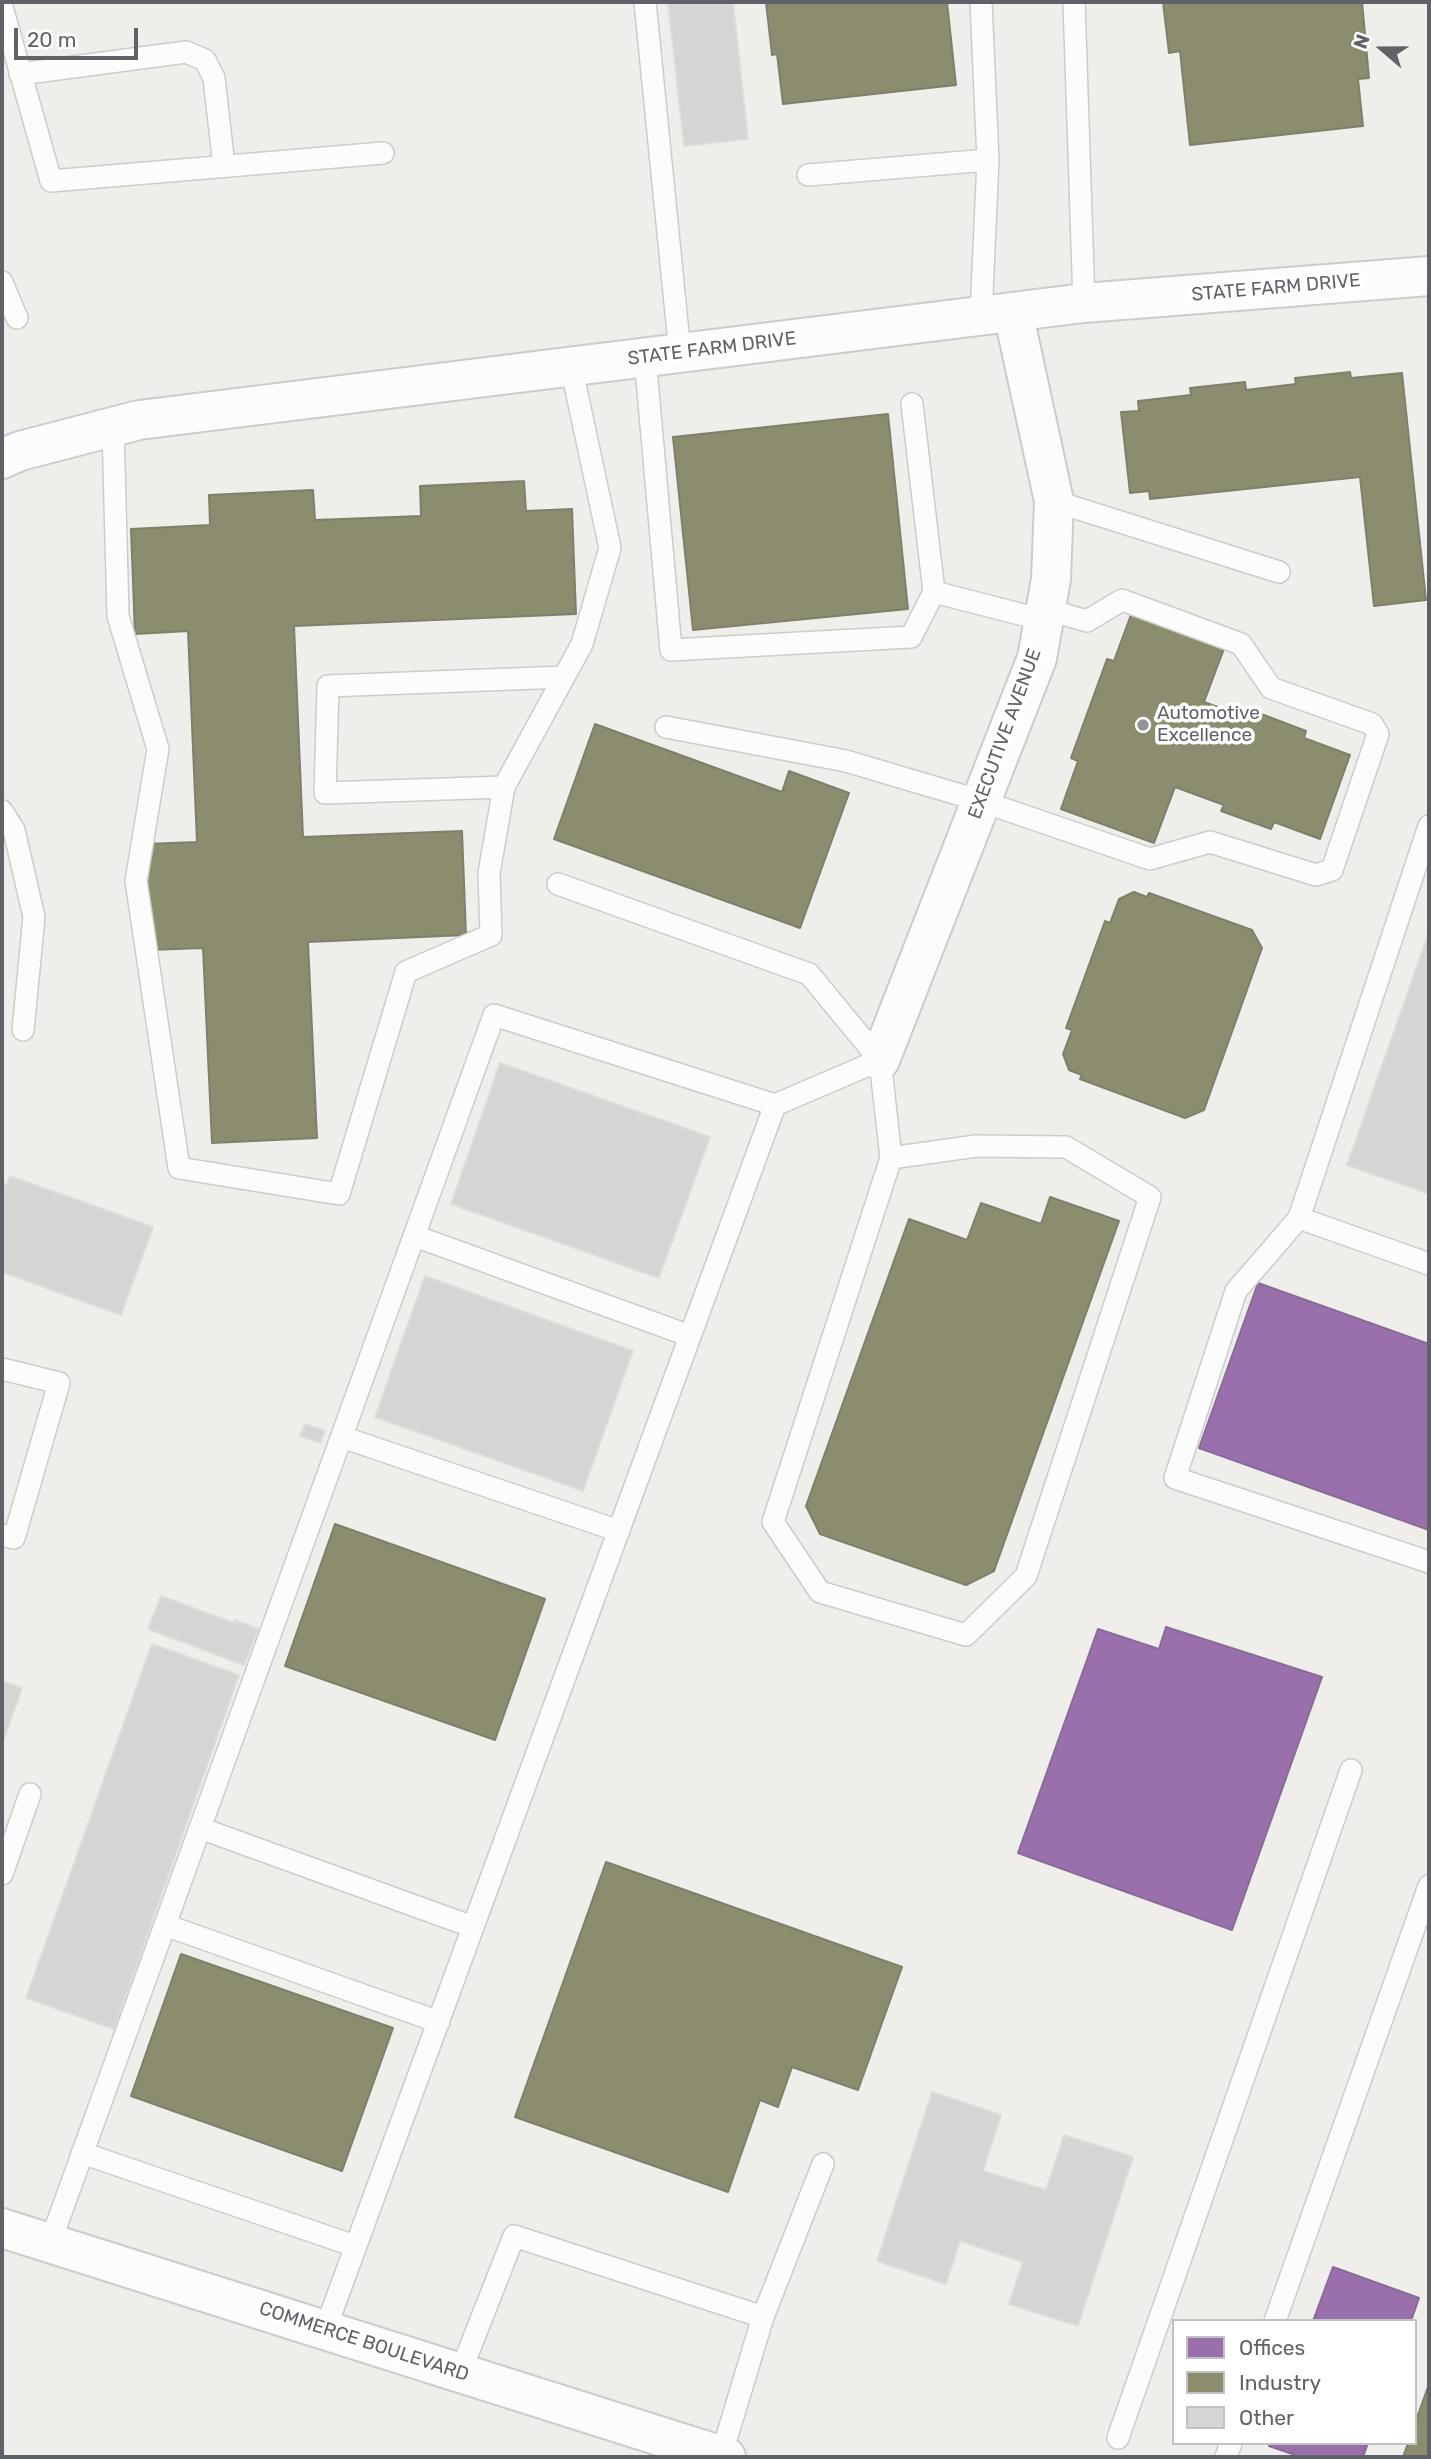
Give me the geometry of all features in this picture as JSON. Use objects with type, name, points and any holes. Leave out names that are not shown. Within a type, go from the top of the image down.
[{"type":"street","name":"STATE FARM DRIVE","points":[[2,459],[20,451],[139,420],[1084,303],[1429,276]]},
{"type":"street","name":"EXECUTIVE AVENUE","points":[[880,1060],[1037,658],[1051,579],[1054,501],[997,314]]},
{"type":"street","name":"COMMERCE BOULEVARD","points":[[2,2228],[723,2456]]},
{"type":"lane","points":[[645,2],[662,355],[670,650],[911,637],[934,592],[912,404]]},
{"type":"lane","points":[[981,2],[997,314]]},
{"type":"lane","points":[[1074,2],[1084,303]]},
{"type":"lane","points":[[2,6],[51,181],[383,153]]},
{"type":"lane","points":[[20,74],[186,52],[205,60],[214,79],[224,166]]},
{"type":"lane","points":[[808,175],[988,160]]},
{"type":"lane","points":[[2,282],[17,318]]},
{"type":"lane","points":[[113,427],[118,616],[158,749],[136,881],[179,1168],[339,1194],[406,972],[491,935],[489,873],[504,787],[582,644],[610,548],[571,366]]},
{"type":"lane","points":[[1054,501],[1279,572]]},
{"type":"lane","points":[[666,727],[846,761],[981,802],[1150,859],[1210,842],[1316,875],[1332,870],[1378,734],[1372,724],[1271,688],[1241,644],[1122,600],[1087,621],[934,592]]},
{"type":"lane","points":[[504,787],[325,793],[328,686],[564,677]]},
{"type":"lane","points":[[2,811],[13,830],[34,917],[23,1030]]},
{"type":"lane","points":[[1429,826],[1298,1218],[1236,1291],[1175,1478],[1429,1562]]},
{"type":"lane","points":[[558,884],[809,974],[880,1060],[891,1158],[773,1522],[820,1592],[966,1635],[1026,1576],[1150,1197],[1066,1147],[976,1146],[891,1158]]},
{"type":"lane","points":[[50,2243],[494,1015],[775,1105],[880,1060]]},
{"type":"lane","points":[[325,2330],[775,1105]]},
{"type":"lane","points":[[1298,1218],[1429,1264]]},
{"type":"lane","points":[[415,1236],[690,1336]]},
{"type":"lane","points":[[2,1368],[59,1383],[14,1538],[2,1535]]},
{"type":"lane","points":[[342,1437],[619,1531]]},
{"type":"lane","points":[[1118,2438],[1351,1770]]},
{"type":"lane","points":[[2,1874],[30,1794]]},
{"type":"lane","points":[[200,1828],[473,1927]]},
{"type":"lane","points":[[1276,2319],[1429,1886]]},
{"type":"lane","points":[[165,1925],[439,2022]]},
{"type":"lane","points":[[82,2153],[355,2246]]},
{"type":"lane","points":[[723,2456],[763,2317],[823,2164]]},
{"type":"lane","points":[[460,2373],[514,2236],[763,2317]]},
{"type":"building: Offices","points":[[1258,1283],[1429,1344],[1429,1530],[1199,1448]]},
{"type":"building: Offices","points":[[1166,1627],[1322,1677],[1232,1930],[1018,1853],[1098,1629],[1159,1649]]},
{"type":"building: Offices","points":[[1333,2267],[1419,2298],[1412,2319],[1314,2319]]},
{"type":"building: Offices","points":[[1367,2445],[1363,2457],[1301,2457],[1269,2446]]},
{"type":"building: Industry","points":[[766,2],[947,2],[956,85],[783,104],[777,54],[772,55]]},
{"type":"building: Industry","points":[[1163,2],[1362,2],[1369,78],[1358,79],[1363,126],[1190,145],[1180,51],[1169,53]]},
{"type":"building: Industry","points":[[1350,372],[1351,378],[1402,373],[1426,600],[1374,606],[1360,477],[1150,499],[1149,491],[1130,493],[1121,412],[1139,411],[1138,401],[1191,395],[1190,388],[1245,382],[1246,390],[1296,384],[1295,378]]},
{"type":"building: Industry","points":[[888,414],[908,609],[693,630],[673,437]]},
{"type":"building: Industry","points":[[524,481],[526,511],[572,509],[576,614],[294,626],[303,837],[462,831],[466,935],[308,942],[317,1138],[212,1143],[203,948],[150,950],[145,844],[197,842],[188,631],[135,634],[131,529],[210,525],[209,495],[313,490],[315,520],[421,516],[420,486]]},
{"type":"building: Industry","points":[[1132,612],[1225,646],[1204,702],[1253,720],[1256,712],[1306,731],[1304,738],[1350,755],[1320,839],[1274,822],[1271,829],[1221,811],[1224,805],[1175,787],[1154,843],[1061,809],[1078,761],[1071,758],[1107,659],[1114,661]]},
{"type":"building: Industry","points":[[595,724],[782,792],[789,771],[849,793],[800,928],[554,839]]},
{"type":"building: Industry","points":[[1134,892],[1147,897],[1149,893],[1252,930],[1262,948],[1204,1110],[1185,1118],[1080,1079],[1082,1075],[1069,1070],[1063,1054],[1072,1030],[1066,1028],[1105,921],[1110,923],[1119,899]]},
{"type":"building: Industry","points":[[1050,1197],[1119,1221],[994,1571],[966,1585],[820,1534],[806,1506],[909,1219],[967,1240],[981,1203],[1041,1224]]},
{"type":"building: Industry","points":[[335,1524],[545,1599],[495,1740],[285,1666]]},
{"type":"building: Industry","points":[[606,1862],[902,1967],[858,2090],[792,2067],[778,2107],[760,2100],[728,2192],[515,2117]]},
{"type":"building: Industry","points":[[181,1954],[393,2028],[342,2171],[131,2096]]},
{"type":"building: Industry","points":[[1429,2384],[1429,2457],[1403,2457],[1407,2445],[1417,2445],[1417,2417]]},
{"type":"building: Other","points":[[668,2],[733,2],[748,139],[684,146]]},
{"type":"building: Other","points":[[1429,932],[1429,1194],[1347,1165]]},
{"type":"building: Other","points":[[500,1063],[710,1137],[659,1278],[451,1204]]},
{"type":"building: Other","points":[[10,1176],[153,1227],[121,1315],[2,1272],[2,1183],[7,1185]]},
{"type":"building: Other","points":[[425,1276],[633,1351],[583,1491],[375,1417]]},
{"type":"building: Other","points":[[305,1424],[325,1431],[320,1443],[300,1436]]},
{"type":"building: Other","points":[[161,1596],[258,1629],[244,1665],[148,1629]]},
{"type":"building: Other","points":[[152,1644],[239,1675],[114,2029],[26,1998]]},
{"type":"building: Other","points":[[2,1681],[22,1688],[2,1745]]},
{"type":"building: Other","points":[[932,2092],[1001,2115],[983,2171],[1046,2190],[1064,2135],[1133,2157],[1078,2326],[1009,2304],[1023,2262],[960,2241],[946,2284],[877,2261]]},
{"type":"place","name":"Automotive Excellence","points":[[1143,725]]}]
